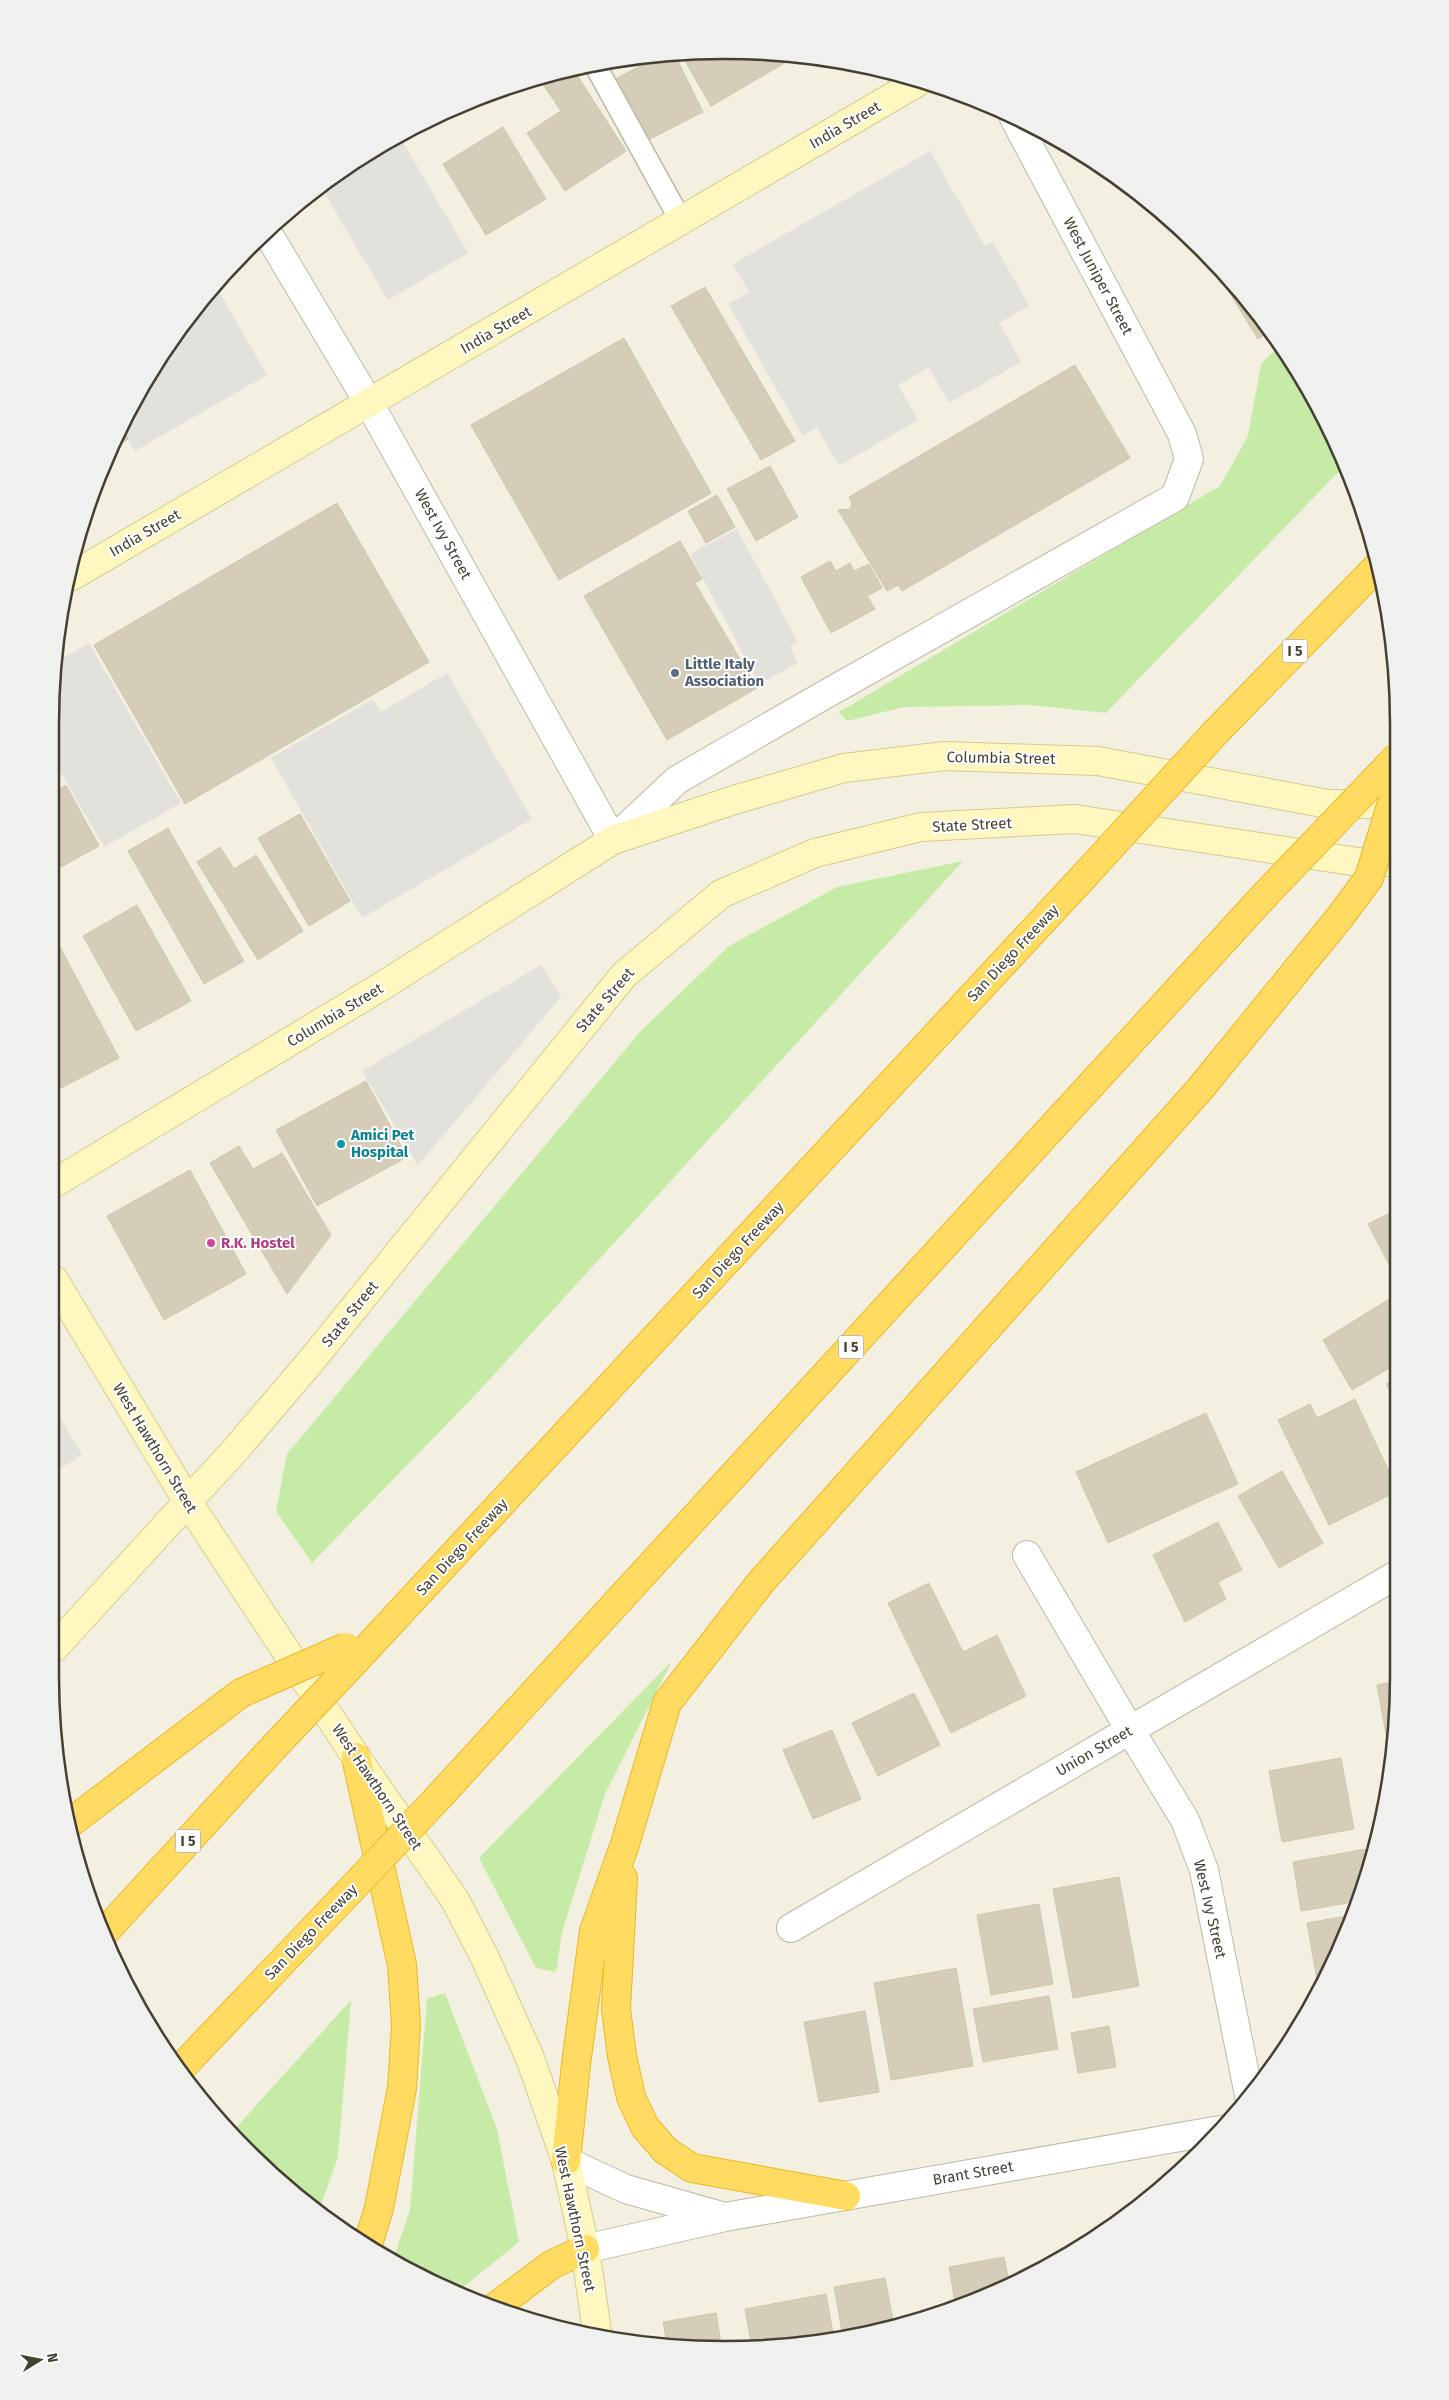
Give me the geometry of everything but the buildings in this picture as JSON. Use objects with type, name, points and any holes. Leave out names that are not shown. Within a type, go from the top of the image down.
[{"type":"highway","name":"San Diego Freeway","points":[[108,1928],[273,1748],[350,1654],[379,1636],[1214,734],[1372,572]]},
{"type":"highway","name":"San Diego Freeway","points":[[184,2064],[436,1800],[1266,895],[1390,764]]},
{"type":"highway","points":[[566,2161],[576,2064],[594,1931],[625,1844],[667,1704],[761,1582],[1200,1089],[1340,918],[1369,878],[1390,808]]},
{"type":"highway","points":[[75,1819],[241,1693],[350,1654]]},
{"type":"highway","points":[[356,1757],[402,1965],[406,2025],[402,2088],[379,2208],[370,2238]]},
{"type":"highway","points":[[625,1844],[616,2009],[622,2056],[632,2097],[645,2127],[666,2151],[692,2168],[846,2196]]},
{"type":"highway","points":[[501,2302],[552,2265],[585,2250]]},
{"type":"main road","name":"India Street","points":[[77,573],[912,86]]},
{"type":"main road","name":"Columbia Street","points":[[59,1181],[382,986],[613,840],[734,800],[844,768],[944,756],[1098,761],[1328,804],[1390,804]]},
{"type":"main road","name":"State Street","points":[[59,1643],[188,1502],[312,1361],[624,975],[721,894],[815,853],[921,827],[1075,819],[1358,862],[1390,862]]},
{"type":"main road","name":"West Hawthorn Street","points":[[59,1288],[188,1502],[356,1757],[459,1908],[485,1958],[530,2058],[566,2161],[585,2250],[597,2328]]},
{"type":"street","name":"West Juniper Street","points":[[1019,127],[1182,434]]},
{"type":"street","name":"West Ivy Street","points":[[271,238],[370,403],[613,840]]},
{"type":"street","name":"Columbia Street","points":[[613,840],[677,780],[1175,497],[1189,459],[1182,434]]},
{"type":"street","name":"West Ivy Street","points":[[1028,1555],[1185,1820],[1204,1870],[1247,2087]]},
{"type":"street","name":"Union Street","points":[[791,1928],[1390,1579]]},
{"type":"street","name":"Brant Street","points":[[585,2250],[725,2217],[1208,2132]]},
{"type":"street","name":"Brant Street","points":[[566,2161],[626,2189],[725,2217]]},
{"type":"lane","points":[[599,71],[681,221]]},
{"type":"green space","points":[[1275,350],[1322,430],[1340,470],[1106,713],[1031,705],[904,707],[847,721],[839,712],[1220,486],[1248,436],[1261,364]]},
{"type":"green space","points":[[963,861],[478,1392],[312,1563],[276,1511],[287,1454],[640,1032],[729,946],[837,887]]},
{"type":"green space","points":[[672,1661],[605,1794],[562,1932],[556,1972],[536,1968],[479,1858]]},
{"type":"green space","points":[[445,1993],[497,2129],[519,2242],[463,2288],[430,2273],[395,2254],[410,2210],[427,1999]]},
{"type":"green space","points":[[351,2000],[338,2157],[321,2205],[286,2176],[236,2127]]},
{"type":"shaded area","points":[[403,142],[468,253],[388,300],[324,192]]},
{"type":"shaded area","points":[[930,151],[985,246],[993,242],[1029,306],[999,323],[1021,362],[949,403],[929,368],[898,385],[918,420],[839,466],[817,428],[803,436],[728,304],[749,292],[733,264]]},
{"type":"shaded area","points":[[219,292],[267,375],[135,451],[125,435],[127,430],[171,355],[196,319]]},
{"type":"shaded area","points":[[737,529],[798,642],[790,647],[798,663],[759,684],[690,554]]},
{"type":"shaded area","points":[[89,643],[181,803],[104,847],[59,770],[62,659]]},
{"type":"shaded area","points":[[447,673],[532,819],[362,918],[271,758],[373,699],[381,712]]},
{"type":"shaded area","points":[[541,965],[561,997],[418,1165],[362,1071]]},
{"type":"shaded area","points":[[59,1416],[82,1455],[59,1469]]},
{"type":"place","name":"Little Italy Association","points":[[675,673]]},
{"type":"place","name":"Amici Pet Hospital","points":[[341,1144]]},
{"type":"place","name":"R.K. Hostel","points":[[211,1243]]}]
